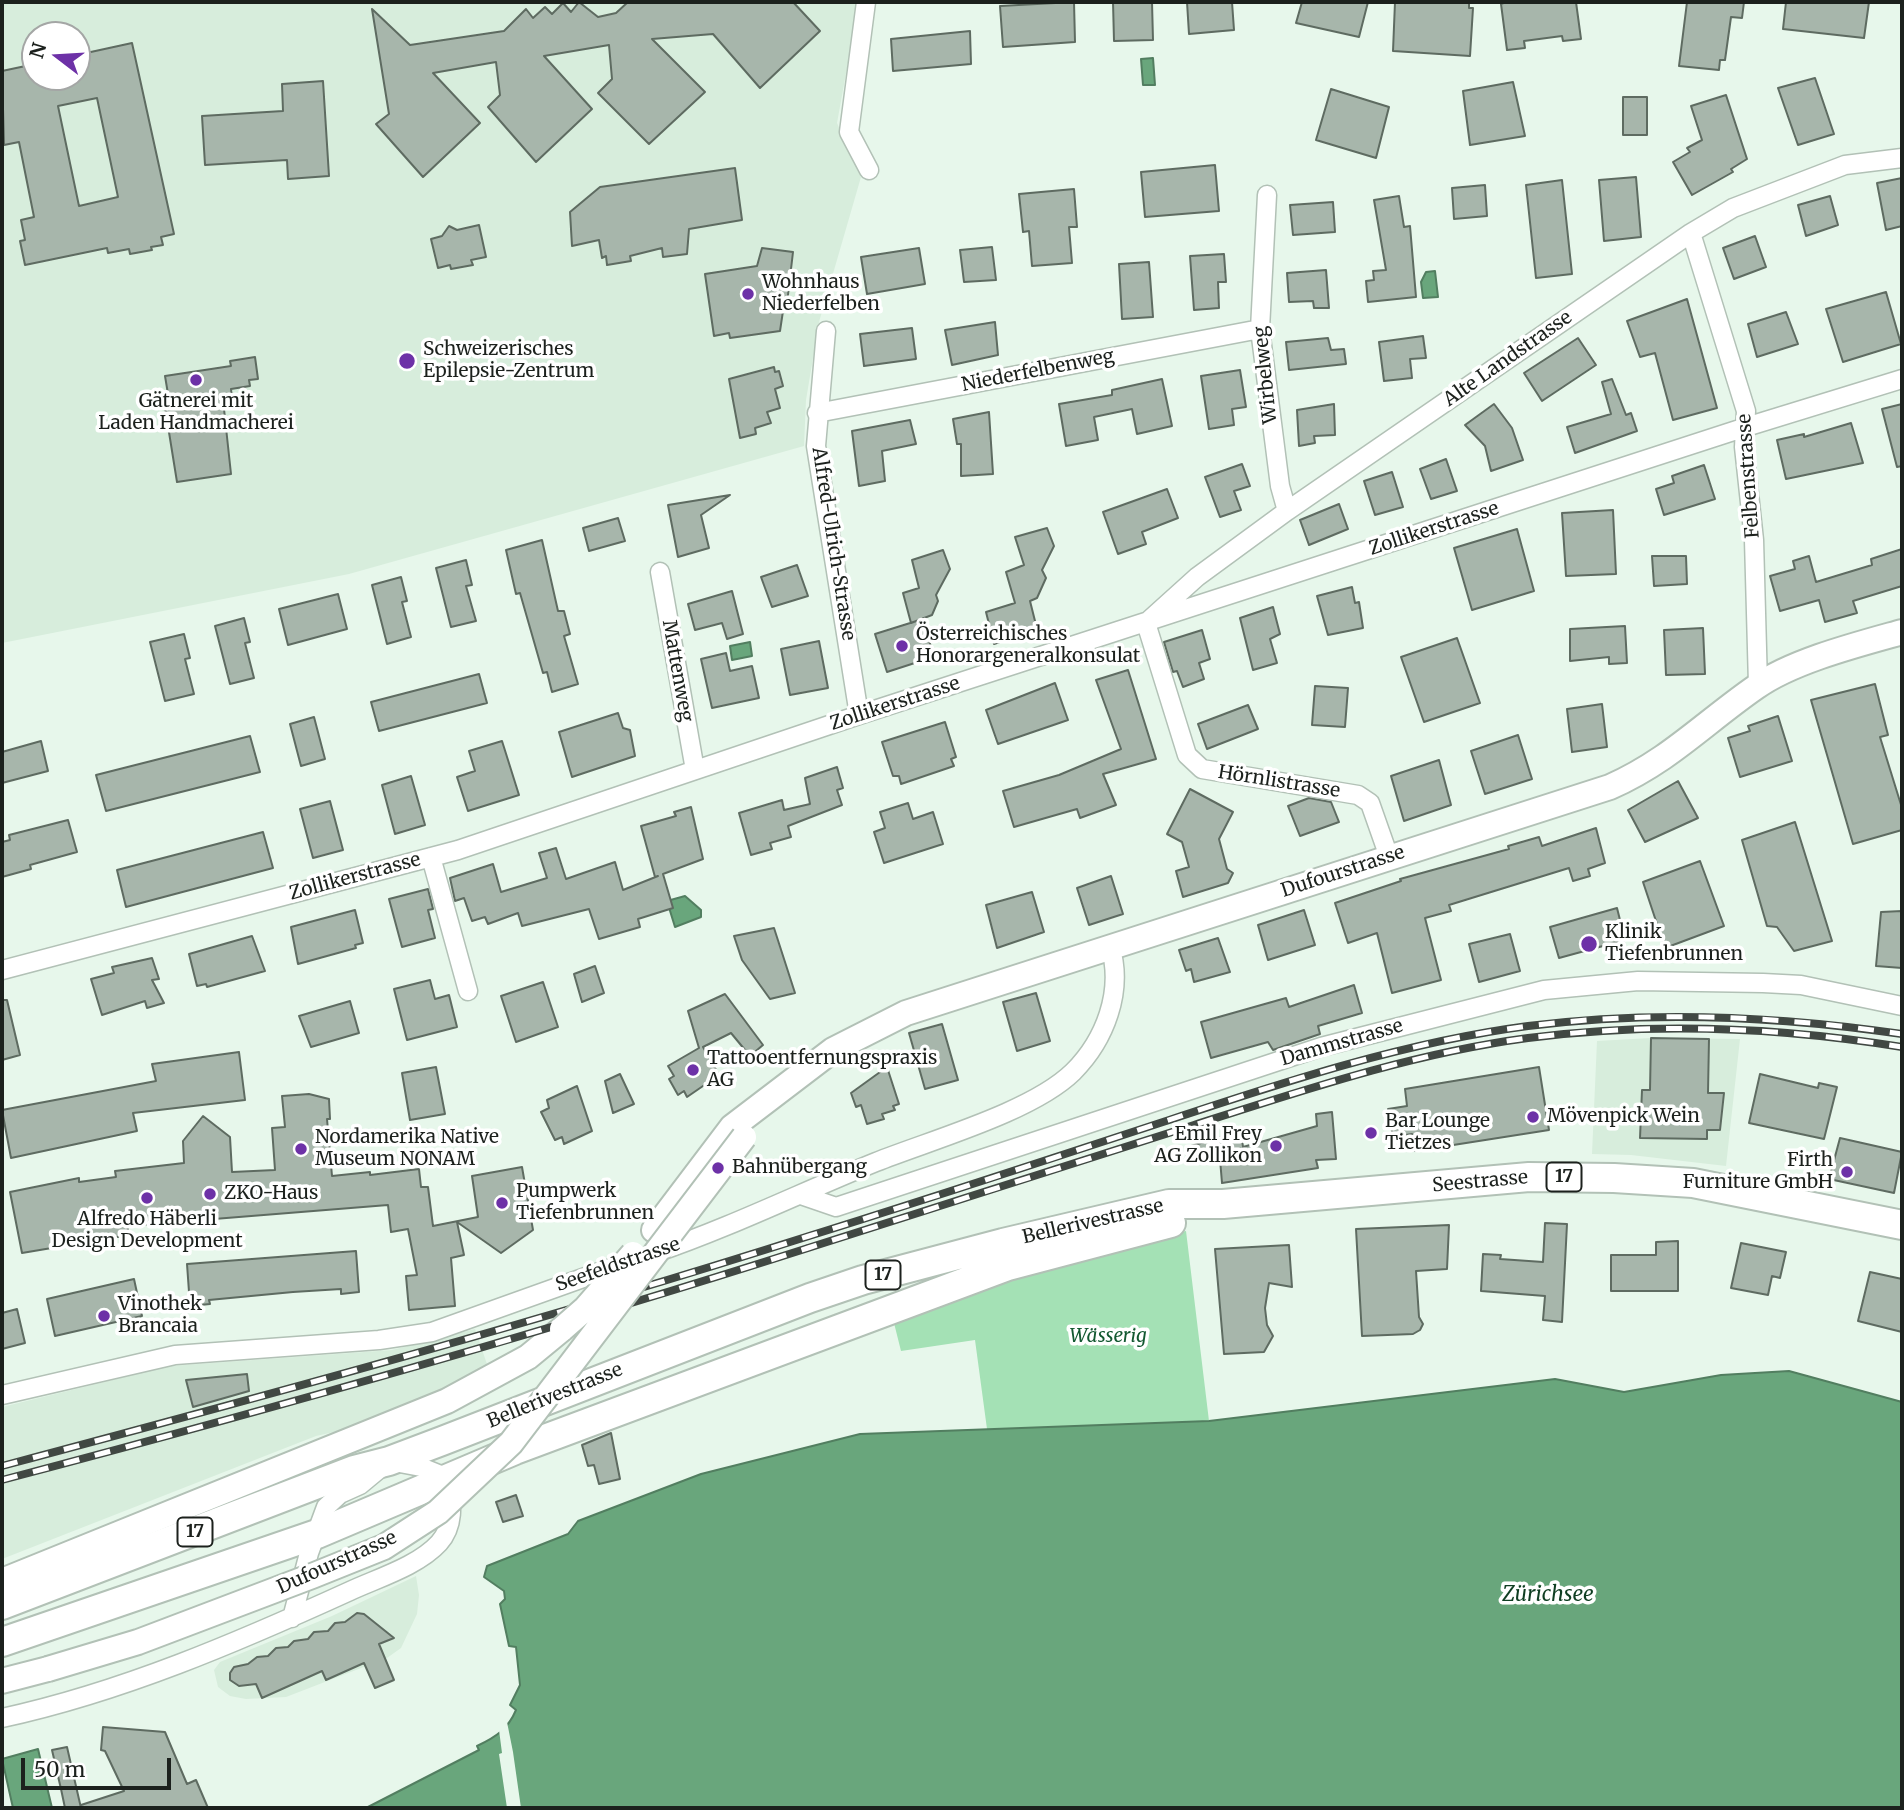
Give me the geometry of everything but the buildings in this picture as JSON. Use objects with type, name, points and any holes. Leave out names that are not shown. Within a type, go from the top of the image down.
[{"type":"main road","name":"Dufourstrasse","points":[[2,1580],[447,1401],[528,1357],[586,1308],[608,1285],[738,1132],[774,1096],[833,1050],[906,1013],[1609,787],[1641,773],[1684,744],[1758,685],[1835,651],[1902,632]]},
{"type":"main road","name":"Dufourstrasse","points":[[2,1681],[138,1642],[312,1576],[384,1547],[438,1512],[512,1443],[738,1132]]},
{"type":"main road","name":"Seestrasse","points":[[1223,1204],[1528,1177],[1614,1178],[1693,1184],[1902,1225]]},
{"type":"main road","name":"Bellerivestrasse","points":[[2,1605],[863,1280],[1169,1204],[1223,1204]]},
{"type":"main road","name":"Bellerivestrasse","points":[[2,1642],[317,1534],[447,1478],[716,1373],[1008,1266],[1173,1222],[1223,1204]]},
{"type":"street","points":[[866,2],[849,132],[869,170]]},
{"type":"street","name":"Alte Landstrasse","points":[[1146,623],[1197,577],[1287,511],[1692,233],[1733,208],[1844,165],[1902,158]]},
{"type":"street","name":"Wirbelweg","points":[[1267,195],[1260,329],[1279,486],[1287,511]]},
{"type":"street","name":"Felbenstrasse","points":[[1692,233],[1746,411],[1744,447],[1754,540],[1758,685]]},
{"type":"street","name":"Niederfelbenweg","points":[[817,413],[1260,329]]},
{"type":"street","name":"Alfred-Ulrich-Strasse","points":[[826,331],[816,446],[859,715]]},
{"type":"street","name":"Zollikerstrasse","points":[[2,970],[431,857],[859,715],[1746,427],[1902,379]]},
{"type":"street","name":"Mattenweg","points":[[660,572],[695,770]]},
{"type":"street","name":"Hörnlistrasse","points":[[1146,623],[1186,755],[1202,769],[1358,794],[1370,803],[1390,858]]},
{"type":"street","points":[[431,857],[468,991]]},
{"type":"street","name":"Seefeldstrasse","points":[[2,1395],[175,1355],[403,1338],[432,1332],[709,1235],[1020,1107],[1072,1073],[1094,1047],[1108,1020],[1116,978],[1111,946]]},
{"type":"street","name":"Dammstrasse","points":[[801,1195],[836,1207],[1321,1047],[1544,990],[1638,981],[1801,985],[1902,1006]]},
{"type":"street","name":"Bellerivestrasse","points":[[292,1618],[326,1507],[340,1494],[360,1485],[388,1461],[421,1467],[447,1478]]},
{"type":"street","points":[[2,1718],[82,1699],[292,1618],[420,1558],[439,1544],[450,1526],[452,1510],[447,1478]]},
{"type":"shaded area","name":"Schweizerisches Epilepsie-Zentrum","points":[[2,2],[859,2],[837,123],[861,177],[819,322],[806,400],[804,446],[349,574],[2,643]]},
{"type":"shaded area","points":[[1651,1038],[1740,1039],[1726,1166],[1631,1155],[1592,1154],[1597,1041]]},
{"type":"shaded area","points":[[475,1329],[490,1373],[366,1425],[316,1436],[2,1559],[2,1407],[170,1366],[392,1350]]},
{"type":"shaded area","points":[[416,1576],[419,1595],[417,1614],[401,1648],[387,1658],[286,1697],[246,1699],[230,1696],[218,1687],[214,1670],[220,1662],[332,1616]]},
{"type":"green space","name":"Wässerig","points":[[1186,1231],[1209,1421],[987,1429],[975,1340],[901,1351],[894,1323],[1023,1268]]},
{"type":"water","points":[[1153,58],[1155,85],[1143,85],[1141,59]]},
{"type":"water","points":[[1435,271],[1438,297],[1423,298],[1421,282],[1426,272]]},
{"type":"water","points":[[750,642],[752,656],[732,660],[730,646]]},
{"type":"water","points":[[685,896],[701,910],[701,917],[675,927],[667,901]]},
{"type":"water","name":"Zürichsee","points":[[1789,1371],[1902,1402],[1902,1808],[366,1808],[479,1750],[477,1746],[501,1732],[513,1717],[516,1710],[510,1705],[520,1685],[516,1647],[509,1646],[500,1604],[505,1599],[504,1591],[484,1577],[487,1566],[568,1534],[578,1521],[701,1474],[860,1434],[1209,1421],[1555,1379],[1624,1392],[1721,1375]]},
{"type":"water","points":[[38,1749],[52,1808],[13,1808],[2,1759]]},
{"type":"pier","points":[[507,1722],[521,1808],[507,1808],[499,1754],[502,1753],[499,1730]]},
{"type":"pier","points":[[335,1796],[340,1808],[306,1808]]},
{"type":"railway","points":[[2,1466],[306,1384],[608,1298],[1300,1078],[1436,1042],[1528,1026],[1669,1017],[1762,1019],[1902,1034]]},
{"type":"railway","points":[[2,1480],[306,1398],[507,1340],[1318,1086],[1443,1053],[1528,1038],[1668,1029],[1762,1031],[1902,1047]]},
{"type":"place","name":"Wohnhaus Niederfelben","points":[[748,294]]},
{"type":"place","name":"Schweizerisches Epilepsie-Zentrum","points":[[407,361]]},
{"type":"place","name":"Gätnerei mit Laden Handmacherei","points":[[196,380]]},
{"type":"place","name":"Österreichisches Honorargeneralkonsulat","points":[[902,646]]},
{"type":"place","name":"Klinik Tiefenbrunnen","points":[[1589,944]]},
{"type":"place","name":"Tattooentfernungspraxis AG","points":[[693,1070]]},
{"type":"place","name":"Mövenpick Wein","points":[[1533,1117]]},
{"type":"place","name":"Bar Lounge Tietzes","points":[[1371,1133]]},
{"type":"place","name":"Emil Frey AG Zollikon","points":[[1276,1146]]},
{"type":"place","name":"Nordamerika Native Museum NONAM","points":[[301,1149]]},
{"type":"place","name":"Bahnübergang","points":[[718,1168]]},
{"type":"place","name":"Firth Furniture GmbH","points":[[1847,1172]]},
{"type":"place","name":"ZKO-Haus","points":[[210,1194]]},
{"type":"place","name":"Alfredo Häberli Design Development","points":[[147,1198]]},
{"type":"place","name":"Pumpwerk Tiefenbrunnen","points":[[502,1203]]},
{"type":"place","name":"Vinothek Brancaia","points":[[104,1316]]}]
